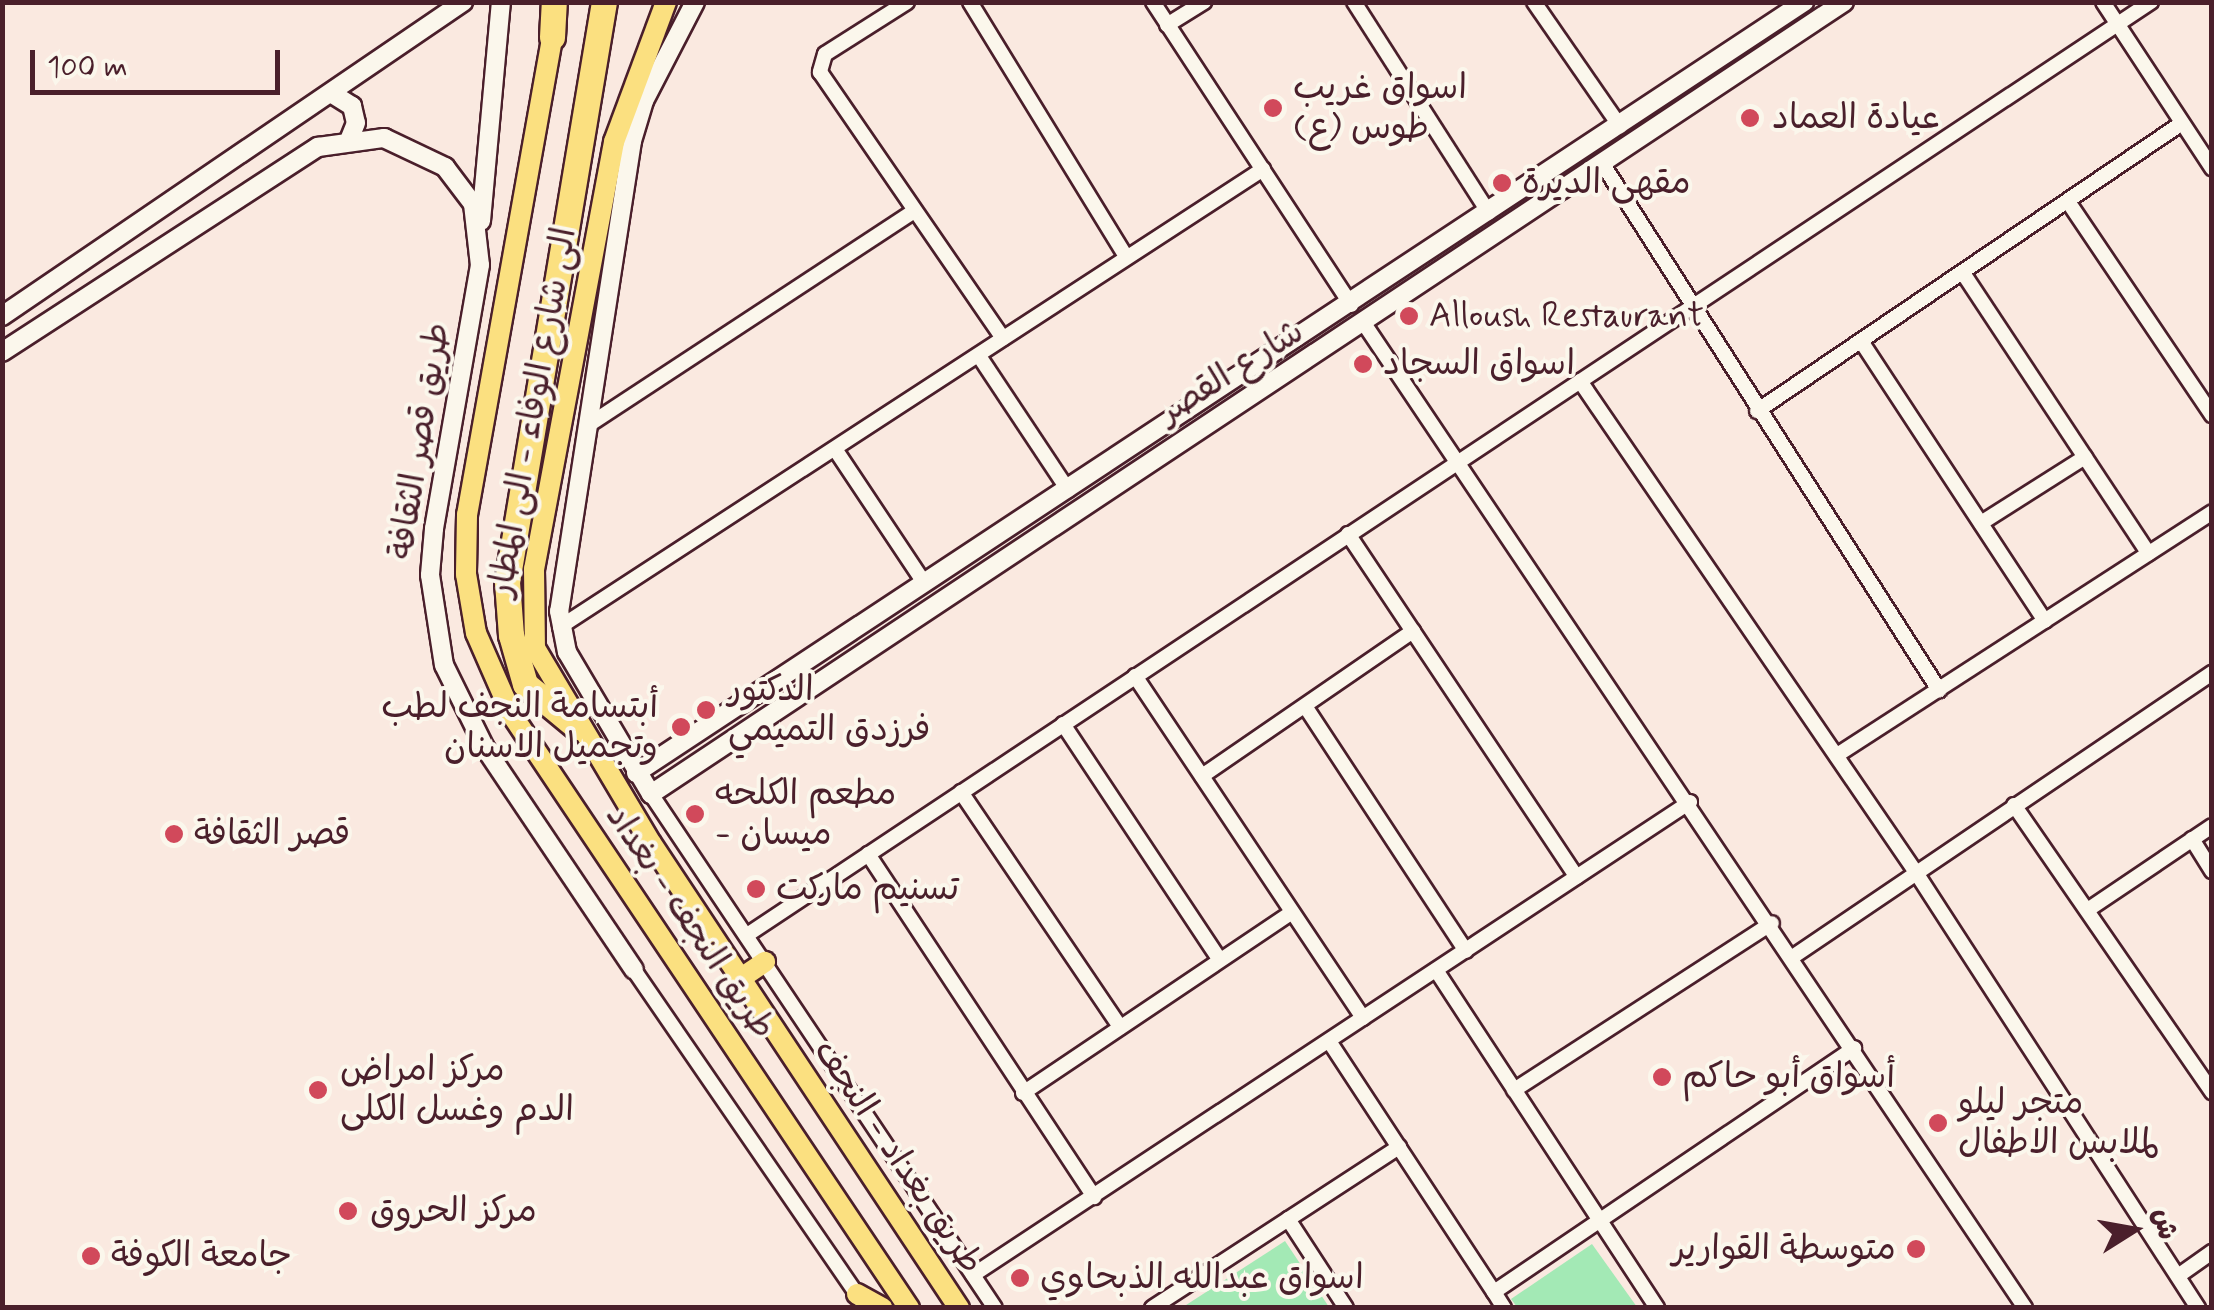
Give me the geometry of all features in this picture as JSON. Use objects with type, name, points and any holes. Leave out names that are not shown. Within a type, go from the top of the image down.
[{"type":"highway","points":[[552,37],[557,2]]},
{"type":"highway","points":[[577,727],[525,684],[511,634],[507,582],[604,2]]},
{"type":"main road","name":"الى شارع الوفاء - الى المطار","points":[[651,843],[542,665],[530,599],[614,142],[666,2]]},
{"type":"main road","name":"طريق النجف - بغداد","points":[[552,37],[467,514],[466,574],[476,633],[512,715],[909,1308]]},
{"type":"main road","name":"طريق بغداد - النجف","points":[[651,843],[959,1308]]},
{"type":"main road","points":[[741,978],[764,962]]},
{"type":"main road","points":[[861,1300],[882,1308]]},
{"type":"street","points":[[2,316],[464,2]]},
{"type":"street","name":"طريق قصر الثقافة","points":[[502,2],[480,225],[480,264],[434,529],[434,621],[462,708],[634,970]]},
{"type":"street","points":[[695,2],[644,100],[632,141],[560,627],[566,652],[636,772],[995,1308]]},
{"type":"street","points":[[907,2],[825,54],[820,72],[1003,338]]},
{"type":"street","points":[[970,2],[1126,258]]},
{"type":"street","points":[[1153,2],[1351,305]]},
{"type":"street","points":[[1168,25],[1204,2]]},
{"type":"street","points":[[1354,2],[1489,213]]},
{"type":"street","points":[[1556,2],[1537,8],[1620,126]]},
{"type":"street","name":"شارع القصر","points":[[651,794],[1152,460],[1365,325],[1844,2]]},
{"type":"street","points":[[2103,2],[2212,168]]},
{"type":"street","points":[[747,935],[2151,2]]},
{"type":"street","points":[[1796,8],[1790,25],[1801,31]]},
{"type":"street","name":"شارع القصر","points":[[636,772],[1351,305],[1796,8]]},
{"type":"street","points":[[1734,49],[1744,54],[1745,68]]},
{"type":"street","points":[[331,93],[352,106],[356,122],[350,138]]},
{"type":"street","points":[[1757,410],[2182,123]]},
{"type":"street","points":[[2,352],[298,159],[350,138],[384,138],[427,154],[460,184],[480,225]]},
{"type":"street","points":[[1602,163],[1690,309],[1940,690]]},
{"type":"street","points":[[560,627],[1263,168]]},
{"type":"street","points":[[2069,202],[2212,415]]},
{"type":"street","points":[[590,424],[914,212]]},
{"type":"street","points":[[1963,273],[2148,554]]},
{"type":"street","points":[[1365,325],[1772,923],[2025,1308]]},
{"type":"street","points":[[1861,341],[2045,620]]},
{"type":"street","points":[[979,356],[1068,490]]},
{"type":"street","points":[[1580,381],[1915,872],[2198,1308]]},
{"type":"street","points":[[1192,407],[1193,420],[1204,426]]},
{"type":"street","points":[[1141,441],[1152,446],[1152,460]]},
{"type":"street","points":[[835,449],[925,584]]},
{"type":"street","points":[[1981,523],[2084,457]]},
{"type":"street","points":[[1836,755],[2212,512]]},
{"type":"street","points":[[1348,534],[1577,877]]},
{"type":"street","points":[[1202,776],[1413,631]]},
{"type":"street","points":[[1794,956],[2212,673]]},
{"type":"street","points":[[1135,676],[1363,1018]]},
{"type":"street","points":[[1304,706],[1466,951]]},
{"type":"street","points":[[1063,724],[1220,960]]},
{"type":"street","points":[[961,792],[1120,1026]]},
{"type":"street","points":[[973,1274],[1690,802]]},
{"type":"street","points":[[2014,805],[2212,1092]]},
{"type":"street","points":[[2089,909],[2212,826]]},
{"type":"street","points":[[2192,840],[2212,870]]},
{"type":"street","points":[[868,854],[1094,1197]]},
{"type":"street","points":[[1023,1093],[1292,912]]},
{"type":"street","points":[[1514,1090],[1772,923]]},
{"type":"street","points":[[634,970],[861,1300]]},
{"type":"street","points":[[1436,970],[1657,1308]]},
{"type":"street","points":[[1329,1041],[1504,1308]]},
{"type":"street","points":[[1494,1292],[1854,1048]]},
{"type":"street","points":[[1159,1306],[1399,1147]]},
{"type":"street","points":[[1288,1220],[1346,1308]]},
{"type":"street","points":[[2178,1276],[2212,1252]]},
{"type":"green space","points":[[1285,1241],[1329,1307],[1183,1307]]},
{"type":"green space","points":[[1592,1244],[1637,1307],[1517,1307],[1511,1299]]},
{"type":"place","name":"اسواق غريب طوس (ع)","points":[[1273,108]]},
{"type":"place","name":"عيادة العماد","points":[[1750,118]]},
{"type":"place","name":"مقهى الديرة","points":[[1502,183]]},
{"type":"place","name":"Alloush Restaurant","points":[[1409,316]]},
{"type":"place","name":"اسواق السجاد","points":[[1363,364]]},
{"type":"place","name":"الدكتور فرزدق التميمي","points":[[706,710]]},
{"type":"place","name":"أبتسامة النجف لطب وتجميل الاسنان","points":[[681,727]]},
{"type":"place","name":"مطعم الكلحه - ميسان","points":[[695,814]]},
{"type":"place","name":"قصر الثقافة","points":[[174,834]]},
{"type":"place","name":"تسنيم ماركت","points":[[756,889]]},
{"type":"place","name":"أسواق أبو حاكم","points":[[1662,1077]]},
{"type":"place","name":"مركز امراض الدم وغسل الكلى","points":[[318,1090]]},
{"type":"place","name":"متجر ليلو لملابس الاطفال","points":[[1938,1123]]},
{"type":"place","name":"مركز الحروق","points":[[348,1211]]},
{"type":"place","name":"متوسطة القوارير","points":[[1916,1249]]},
{"type":"place","name":"جامعة الكوفة","points":[[91,1256]]},
{"type":"place","name":"اسواق عبدالله الذبحاوي","points":[[1020,1278]]}]
